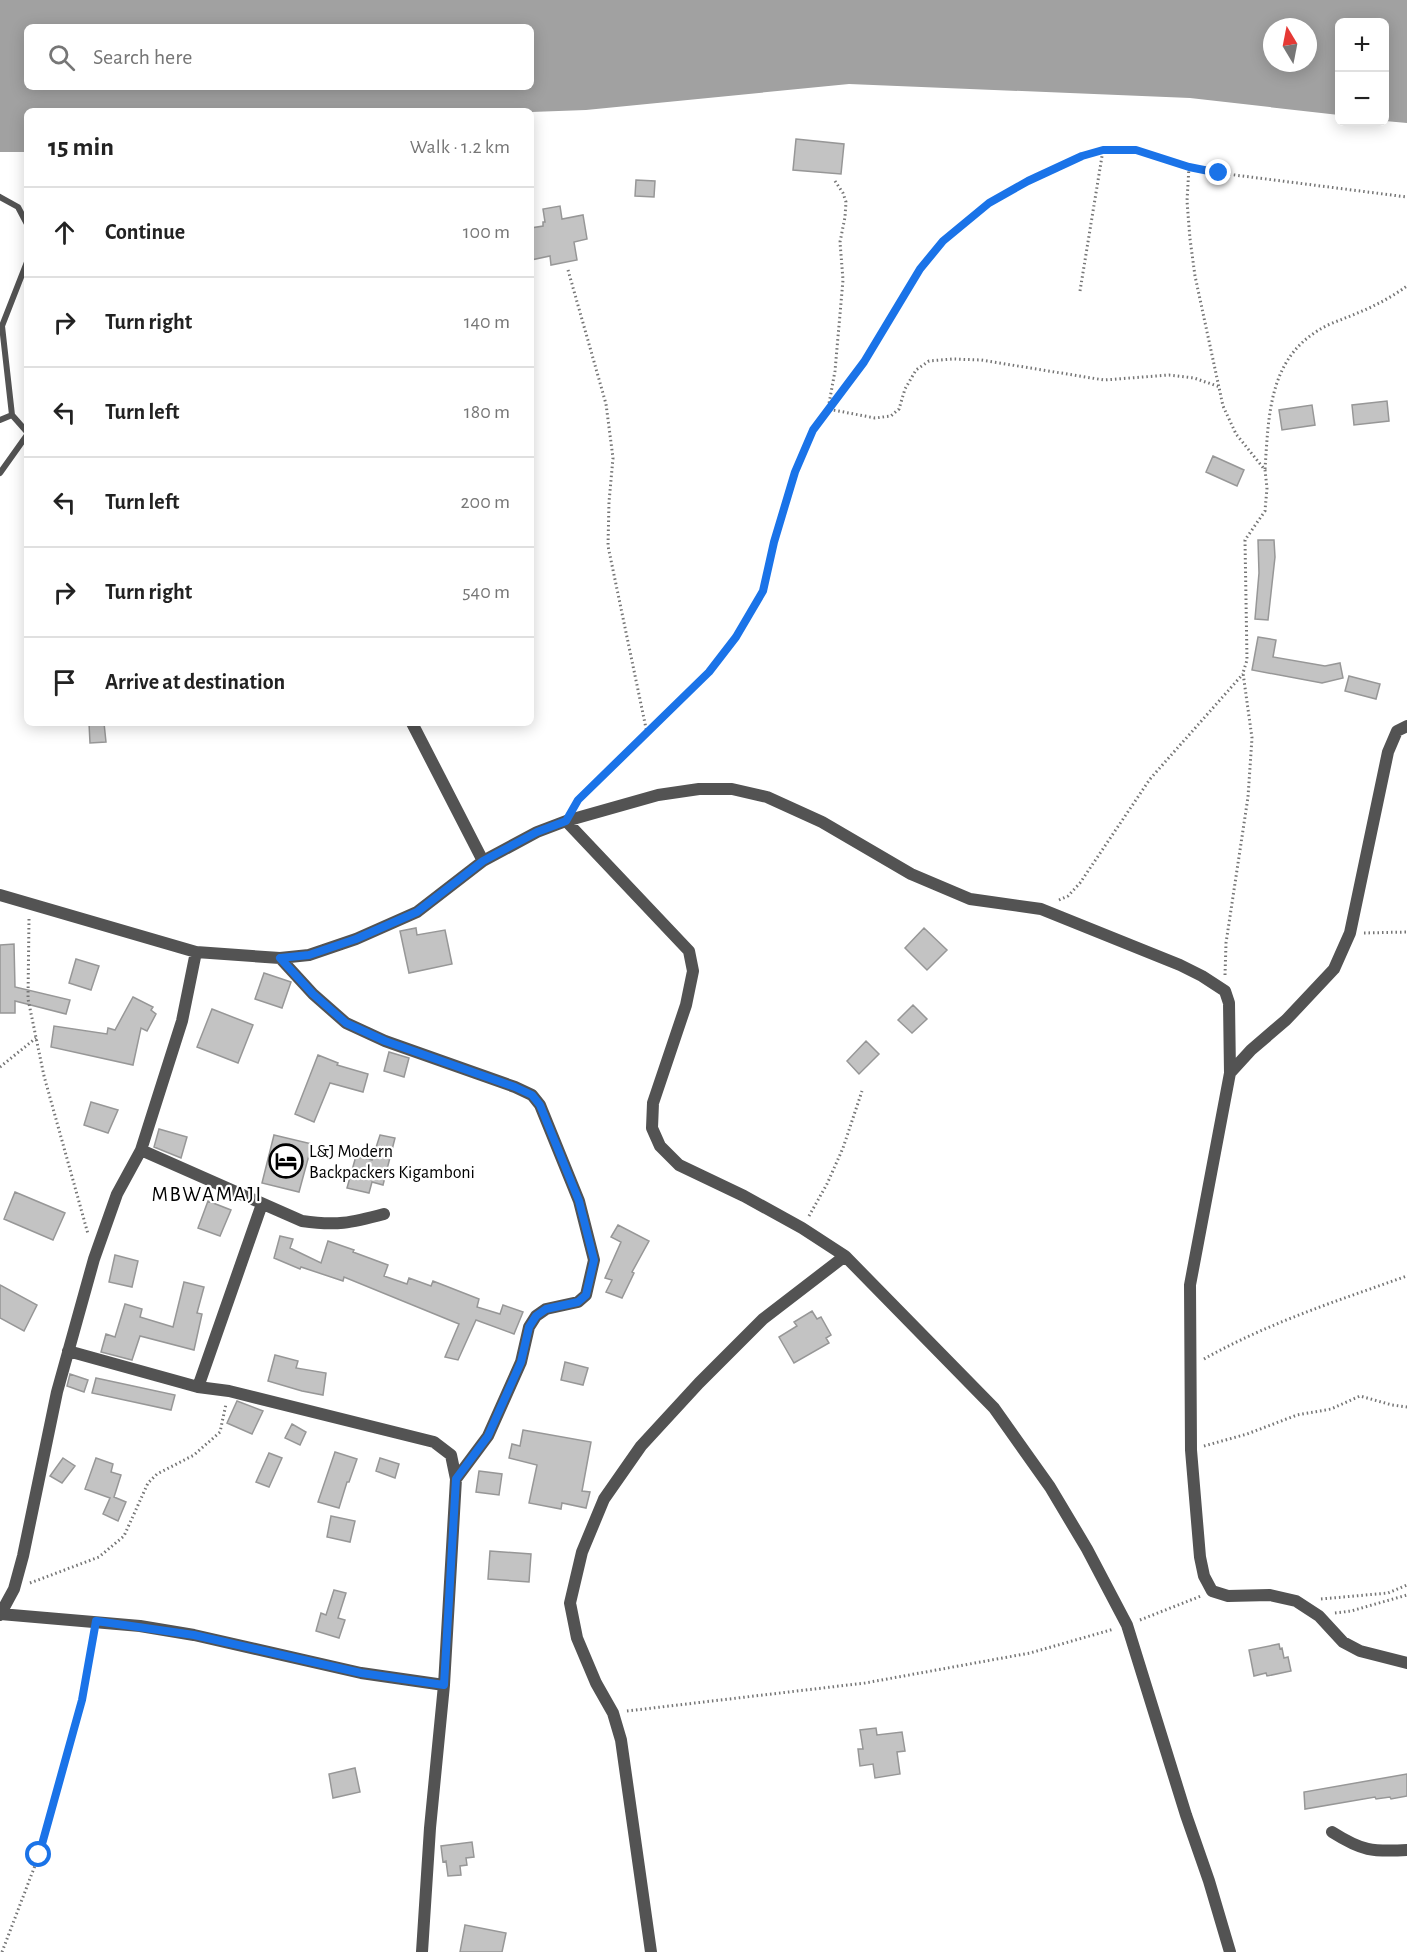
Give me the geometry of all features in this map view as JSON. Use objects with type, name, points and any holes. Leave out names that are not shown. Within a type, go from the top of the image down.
[{"type":"street","points":[[414,726],[483,861]]},
{"type":"street","points":[[1230,1073],[1251,1050],[1286,1020],[1334,969],[1350,933],[1388,752],[1397,731],[1407,726]]},
{"type":"street","points":[[0,896],[196,952],[280,958],[318,952],[356,939],[417,912],[483,861],[537,832],[566,821],[658,795],[699,789],[732,789],[767,797],[822,822],[911,874],[970,899],[1041,909],[1180,965],[1225,992],[1229,1003],[1230,1073],[1190,1286],[1191,1450],[1200,1557],[1204,1576],[1212,1591],[1228,1596],[1270,1595],[1296,1601],[1318,1616],[1343,1642],[1360,1651],[1407,1663]]},
{"type":"street","points":[[566,821],[689,951],[693,971],[686,1005],[653,1103],[652,1128],[660,1146],[679,1165],[744,1196],[802,1228],[845,1256],[994,1408],[1050,1487],[1087,1549],[1127,1625],[1230,1952]]},
{"type":"street","points":[[196,952],[182,1021],[141,1150],[117,1194],[94,1259],[68,1352],[14,1589],[0,1615],[50,1620],[96,1621],[194,1635],[361,1673],[444,1685]]},
{"type":"street","points":[[280,958],[313,994],[346,1023],[385,1041],[532,1095],[540,1105],[579,1201],[594,1260],[586,1295],[578,1302],[546,1309],[536,1316],[529,1327],[521,1362],[488,1436],[456,1479]]},
{"type":"street","points":[[141,1150],[302,1221],[328,1225],[350,1224],[384,1214]]},
{"type":"street","points":[[198,1387],[262,1204]]},
{"type":"street","points":[[651,1952],[621,1740],[613,1713],[596,1683],[577,1638],[570,1603],[582,1552],[604,1499],[641,1446],[763,1319],[845,1256]]},
{"type":"street","points":[[68,1352],[198,1387],[229,1391],[434,1442],[451,1455],[456,1479],[444,1685],[430,1828],[422,1952]]},
{"type":"street","points":[[1332,1832],[1354,1846],[1380,1851],[1407,1850]]},
{"type":"lane","points":[[0,196],[18,207],[24,218]]},
{"type":"lane","points":[[24,270],[2,326],[12,415],[24,429]]},
{"type":"lane","points":[[0,420],[12,415]]},
{"type":"lane","points":[[0,473],[24,437]]},
{"type":"path","points":[[1080,291],[1103,150]]},
{"type":"path","points":[[566,821],[578,800],[709,672],[736,637],[763,591],[774,542],[795,472],[813,430],[864,362],[920,269],[943,241],[989,203],[1028,181],[1082,156],[1103,150],[1136,150],[1189,167],[1219,173],[1407,198]]},
{"type":"path","points":[[1189,167],[1190,239],[1195,276],[1223,406],[1236,434],[1264,470]]},
{"type":"path","points":[[828,409],[835,371],[843,280],[840,242],[846,202],[835,181]]},
{"type":"path","points":[[568,270],[606,404],[613,458],[608,546],[647,733]]},
{"type":"path","points":[[1041,909],[1068,896],[1080,883],[1150,779],[1243,673],[1247,660],[1245,540],[1265,511],[1267,488],[1264,470],[1269,408],[1277,378],[1293,352],[1312,335],[1327,326],[1377,305],[1407,286]]},
{"type":"path","points":[[828,409],[875,418],[891,416],[899,409],[905,389],[916,370],[929,361],[952,359],[981,360],[1104,380],[1169,375],[1194,378],[1220,387]]},
{"type":"path","points":[[1225,992],[1226,943],[1248,797],[1252,738],[1243,673]]},
{"type":"path","points":[[30,905],[28,999],[44,1076],[94,1259]]},
{"type":"path","points":[[1350,933],[1407,932]]},
{"type":"path","points":[[0,1067],[36,1038]]},
{"type":"path","points":[[802,1228],[827,1184],[843,1148],[862,1091]]},
{"type":"path","points":[[1189,1367],[1227,1346],[1318,1308],[1407,1276]]},
{"type":"path","points":[[14,1589],[99,1557],[124,1536],[148,1483],[157,1474],[194,1455],[220,1432],[229,1391]]},
{"type":"path","points":[[1191,1450],[1247,1434],[1297,1415],[1331,1409],[1360,1396],[1407,1407]]},
{"type":"path","points":[[1296,1601],[1388,1593],[1407,1585]]},
{"type":"path","points":[[613,1713],[865,1683],[1030,1653],[1127,1625],[1212,1591]]},
{"type":"path","points":[[1318,1616],[1351,1611],[1407,1595]]},
{"type":"path","points":[[2,1952],[39,1855],[82,1700],[96,1621]]},
{"type":"shaded area","points":[[0,0],[1407,0],[1407,123],[1389,121],[1389,18],[1335,18],[1335,115],[1190,98],[849,84],[586,110],[534,112],[534,108],[24,108],[24,152],[0,152]]},
{"type":"building","points":[[796,139],[844,144],[841,174],[793,170]]},
{"type":"building","points":[[636,180],[655,181],[654,197],[635,196]]},
{"type":"building","points":[[560,206],[562,219],[583,215],[587,239],[574,242],[577,260],[551,265],[550,256],[534,259],[534,228],[543,226],[545,222],[543,209]]},
{"type":"building","points":[[1387,401],[1389,421],[1354,425],[1352,405]]},
{"type":"building","points":[[1312,405],[1315,425],[1282,430],[1279,410]]},
{"type":"building","points":[[1213,456],[1244,470],[1237,486],[1206,472]]},
{"type":"building","points":[[1258,540],[1274,540],[1275,557],[1268,620],[1255,619],[1259,573]]},
{"type":"building","points":[[1258,637],[1276,640],[1273,657],[1325,666],[1340,663],[1343,678],[1322,683],[1252,670]]},
{"type":"building","points":[[1349,676],[1380,684],[1376,699],[1345,691]]},
{"type":"building","points":[[89,726],[104,726],[106,742],[90,743]]},
{"type":"building","points":[[416,928],[417,935],[445,930],[452,964],[409,973],[400,931]]},
{"type":"building","points":[[924,928],[947,950],[927,970],[905,948]]},
{"type":"building","points":[[14,944],[15,987],[70,1000],[66,1014],[15,1001],[15,1013],[0,1013],[0,945]]},
{"type":"building","points":[[76,959],[99,966],[91,990],[69,983]]},
{"type":"building","points":[[264,973],[291,982],[282,1008],[255,999]]},
{"type":"building","points":[[133,997],[153,1007],[151,1010],[156,1014],[147,1031],[141,1028],[133,1065],[51,1047],[54,1026],[107,1034],[108,1028],[115,1030]]},
{"type":"building","points":[[913,1005],[927,1019],[912,1033],[898,1020]]},
{"type":"building","points":[[212,1009],[253,1025],[238,1063],[197,1047]]},
{"type":"building","points":[[866,1041],[879,1054],[859,1074],[847,1061]]},
{"type":"building","points":[[389,1052],[409,1058],[404,1077],[384,1071]]},
{"type":"building","points":[[318,1055],[338,1063],[337,1065],[368,1074],[363,1092],[330,1083],[314,1122],[295,1114]]},
{"type":"building","points":[[91,1102],[118,1110],[108,1133],[84,1125]]},
{"type":"building","points":[[159,1129],[187,1137],[181,1158],[154,1147]]},
{"type":"building","points":[[274,1135],[312,1144],[299,1192],[262,1183]]},
{"type":"building","points":[[380,1135],[395,1138],[383,1185],[372,1182],[369,1193],[347,1188],[356,1156],[372,1160]]},
{"type":"building","points":[[15,1192],[65,1213],[53,1240],[4,1219]]},
{"type":"building","points":[[208,1201],[231,1210],[220,1236],[198,1228]]},
{"type":"building","points":[[618,1225],[649,1241],[632,1272],[634,1273],[622,1298],[606,1292],[612,1280],[605,1278],[621,1242],[611,1237]]},
{"type":"building","points":[[280,1236],[293,1239],[290,1248],[321,1263],[328,1241],[388,1265],[384,1276],[407,1284],[409,1278],[431,1286],[433,1281],[479,1299],[477,1307],[500,1314],[503,1305],[523,1312],[514,1334],[476,1320],[458,1360],[445,1357],[459,1324],[344,1277],[343,1281],[301,1267],[300,1269],[274,1258]]},
{"type":"building","points":[[115,1255],[138,1261],[132,1287],[109,1282]]},
{"type":"building","points":[[184,1282],[204,1287],[197,1313],[202,1314],[194,1350],[140,1336],[132,1360],[101,1352],[106,1334],[115,1337],[125,1304],[142,1309],[140,1317],[173,1327]]},
{"type":"building","points":[[0,1285],[37,1305],[24,1331],[0,1318]]},
{"type":"building","points":[[812,1311],[817,1319],[821,1317],[831,1335],[826,1338],[829,1343],[794,1363],[779,1337],[797,1326],[794,1322]]},
{"type":"building","points":[[275,1355],[298,1361],[296,1368],[326,1373],[323,1395],[268,1381]]},
{"type":"building","points":[[565,1362],[588,1368],[583,1385],[561,1380]]},
{"type":"building","points":[[70,1374],[88,1380],[84,1392],[67,1386]]},
{"type":"building","points":[[96,1378],[175,1395],[171,1410],[92,1393]]},
{"type":"building","points":[[237,1401],[263,1411],[252,1434],[227,1423]]},
{"type":"building","points":[[292,1424],[306,1432],[300,1445],[285,1438]]},
{"type":"building","points":[[523,1430],[591,1442],[582,1491],[590,1492],[586,1508],[562,1503],[561,1509],[529,1503],[537,1465],[509,1458],[512,1444],[520,1446]]},
{"type":"building","points":[[335,1452],[357,1459],[339,1508],[318,1502]]},
{"type":"building","points":[[269,1453],[282,1458],[269,1487],[256,1482]]},
{"type":"building","points":[[63,1458],[75,1466],[62,1483],[50,1476]]},
{"type":"building","points":[[96,1458],[113,1464],[111,1472],[121,1475],[114,1497],[126,1502],[118,1521],[103,1514],[110,1498],[85,1489]]},
{"type":"building","points":[[380,1458],[399,1464],[395,1478],[376,1471]]},
{"type":"building","points":[[479,1471],[502,1474],[499,1495],[476,1492]]},
{"type":"building","points":[[331,1516],[355,1521],[350,1542],[327,1537]]},
{"type":"building","points":[[490,1551],[531,1554],[529,1582],[488,1579]]},
{"type":"building","points":[[334,1590],[346,1593],[338,1618],[345,1620],[339,1638],[316,1631],[321,1613],[326,1615]]},
{"type":"building","points":[[1279,1644],[1284,1658],[1288,1657],[1291,1671],[1254,1676],[1249,1650]]},
{"type":"building","points":[[876,1728],[877,1735],[902,1732],[905,1751],[897,1752],[900,1774],[875,1778],[873,1764],[860,1766],[858,1749],[863,1749],[860,1730]]},
{"type":"building","points":[[355,1768],[360,1792],[333,1798],[329,1774]]},
{"type":"building","points":[[1407,1774],[1407,1796],[1391,1799],[1390,1797],[1376,1799],[1375,1797],[1305,1809],[1304,1792]]},
{"type":"building","points":[[472,1842],[474,1857],[466,1858],[467,1865],[460,1866],[461,1875],[448,1876],[441,1846]]},
{"type":"building","points":[[465,1925],[506,1933],[502,1952],[460,1952]]},
{"type":"place","name":"L&J Modern Backpackers Kigamboni","points":[[286,1161]]},
{"type":"district","name":"MBWAMAJI","points":[[207,1194]]},
{"type":"route","points":[[39,1855],[82,1700],[96,1621],[194,1635],[361,1673],[444,1685],[456,1479],[488,1436],[521,1362],[529,1327],[536,1316],[546,1309],[578,1302],[586,1295],[594,1260],[579,1201],[540,1105],[532,1095],[385,1041],[346,1023],[313,994],[280,958],[309,955],[356,939],[417,912],[483,861],[537,832],[566,821],[578,800],[709,672],[736,637],[763,591],[774,542],[795,472],[813,430],[864,362],[920,269],[943,241],[966,221],[989,203],[1028,181],[1062,164],[1103,150],[1136,150],[1189,167],[1219,173]]}]
